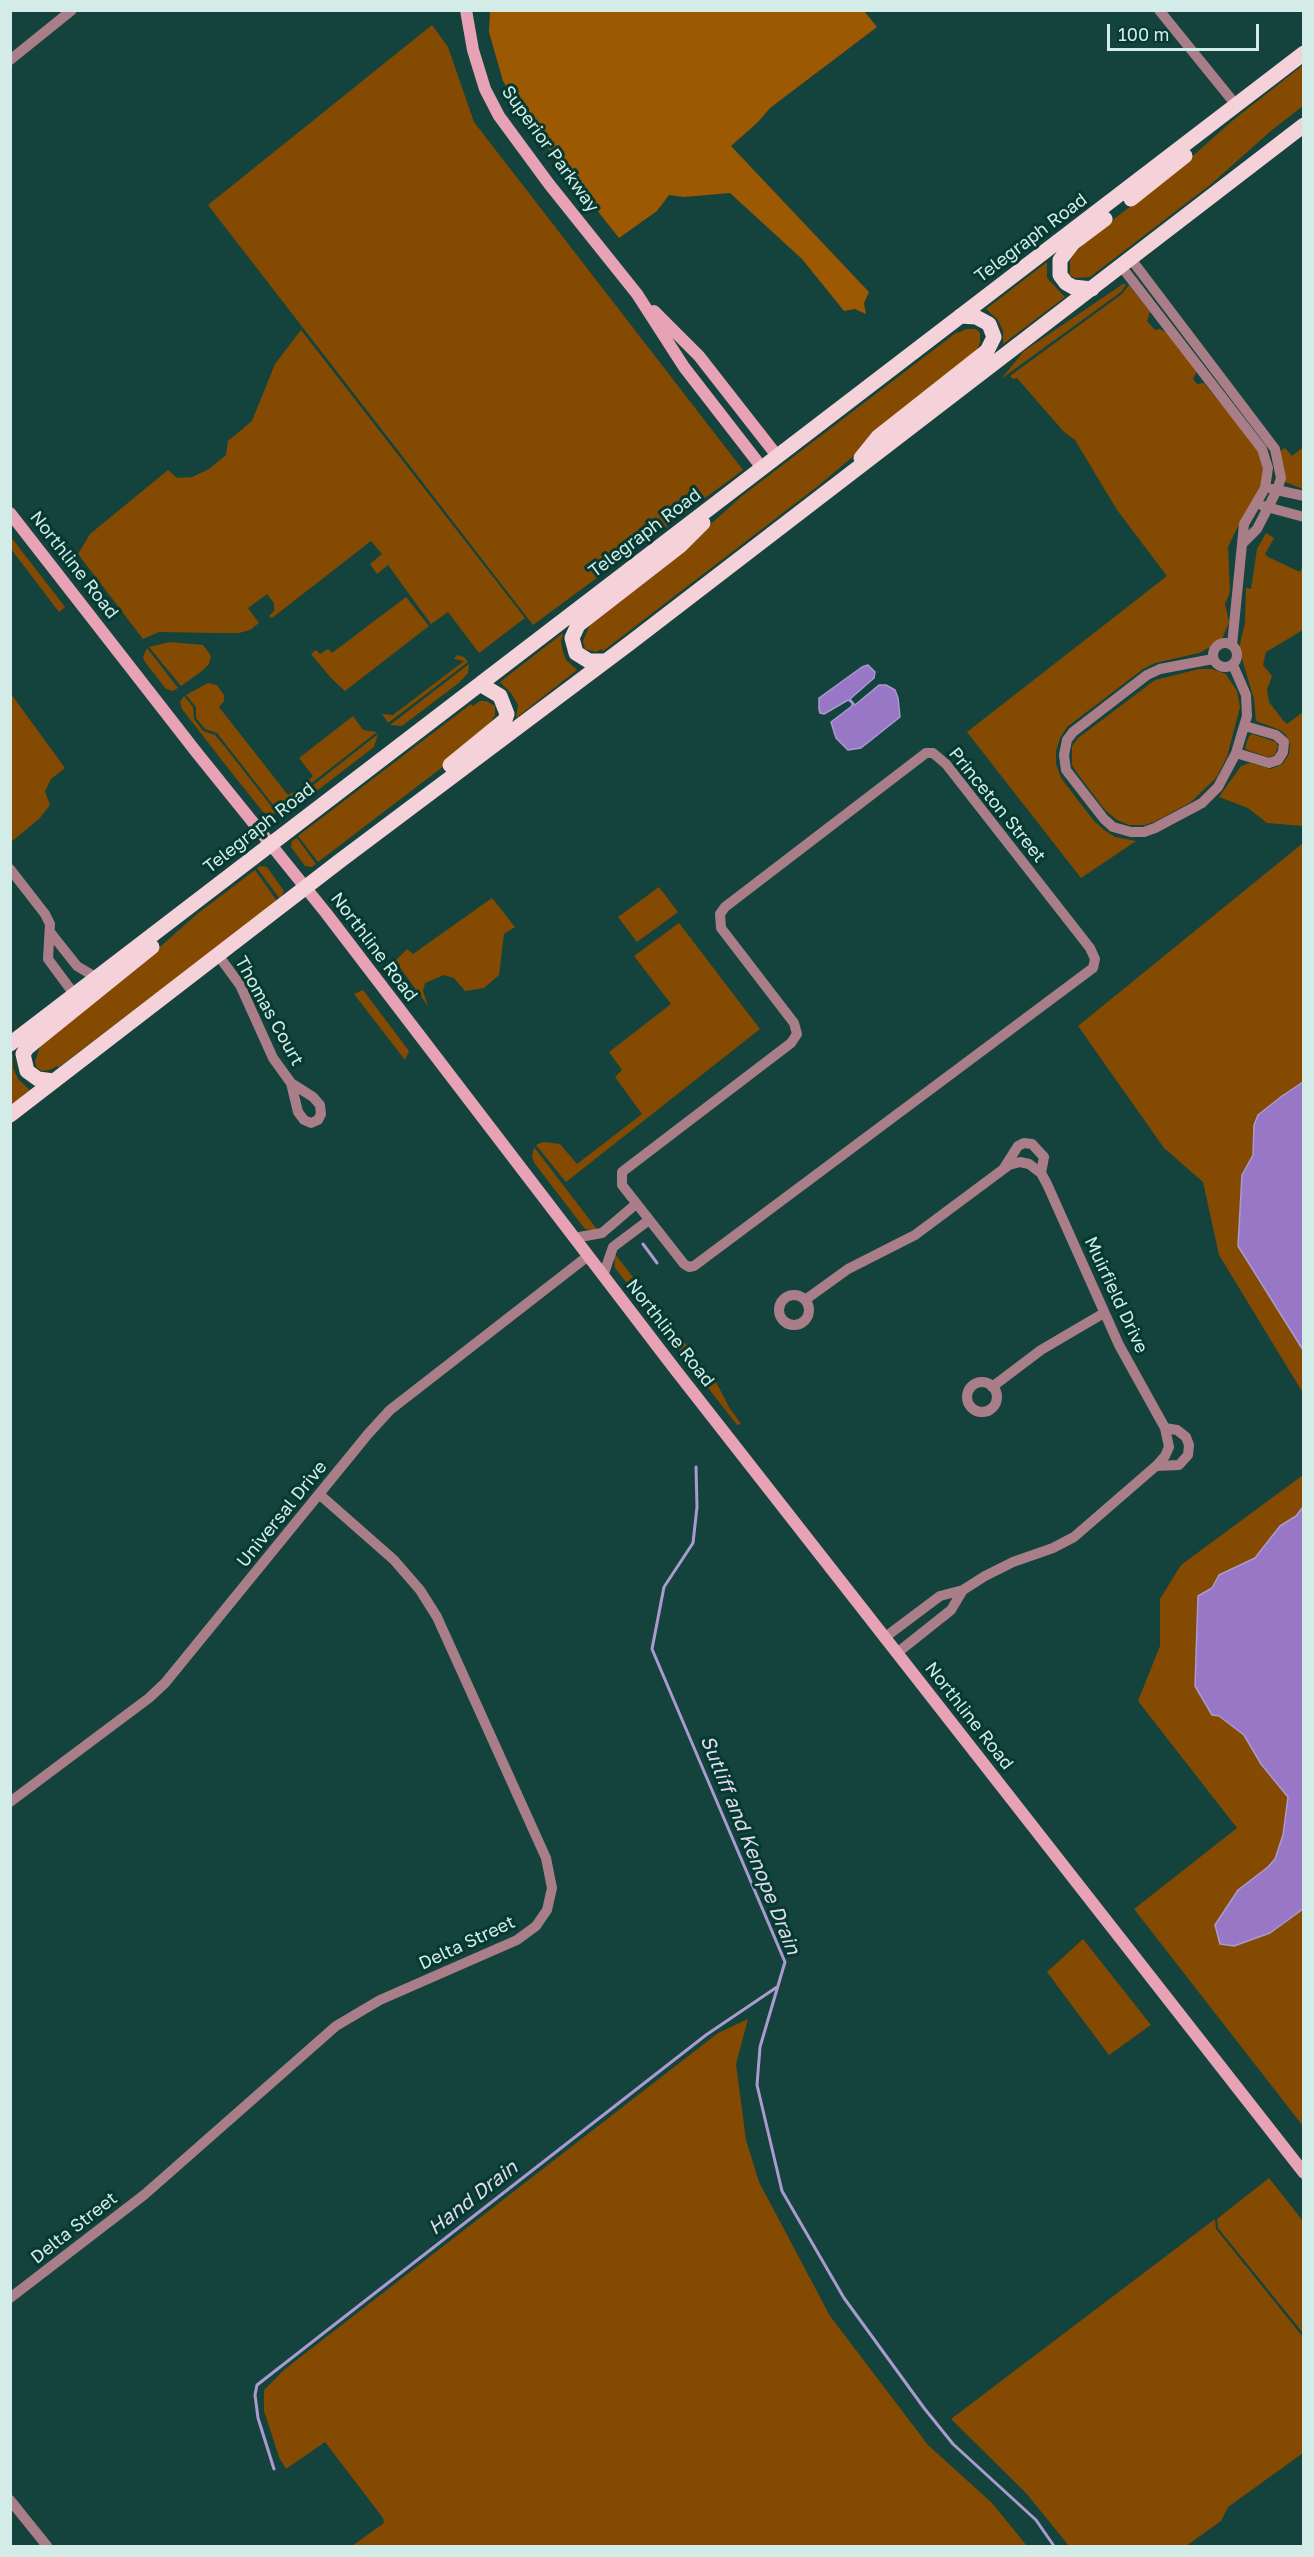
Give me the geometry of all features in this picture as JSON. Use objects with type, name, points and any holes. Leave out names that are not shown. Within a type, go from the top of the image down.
[{"type":"main road","name":"Superior Parkway","points":[[466,10],[472,50],[485,89],[499,116],[549,184],[637,294],[684,367],[763,469]]},
{"type":"main road","name":"Telegraph Road","points":[[10,1044],[1304,53]]},
{"type":"main road","points":[[1242,172],[1274,135],[1304,112]]},
{"type":"main road","points":[[10,1115],[1304,125]]},
{"type":"main road","points":[[1092,289],[1073,287],[1066,283],[1060,275],[1059,268],[1064,253],[1073,243],[1189,152],[1204,129]]},
{"type":"main road","name":"Superior Parkway","points":[[637,294],[699,356],[778,457]]},
{"type":"main road","points":[[844,478],[878,437],[987,351],[994,338],[989,324],[976,317],[960,316]]},
{"type":"main road","points":[[606,661],[589,661],[576,653],[572,638],[578,625],[681,545],[700,527],[717,503]]},
{"type":"main road","name":"Northline Road","points":[[10,513],[305,888],[884,1638],[1304,2172]]},
{"type":"main road","points":[[335,865],[353,840],[505,720],[507,714],[500,696],[480,684]]},
{"type":"main road","points":[[54,1081],[38,1079],[27,1071],[23,1054],[27,1048],[136,962],[166,934],[171,920]]},
{"type":"street","points":[[10,60],[72,10]]},
{"type":"street","points":[[1160,10],[1236,105]]},
{"type":"street","points":[[1126,262],[1213,366],[1275,448],[1281,478],[1277,490],[1257,529],[1243,543]]},
{"type":"street","points":[[1126,262],[1203,373],[1262,449],[1268,468],[1265,488],[1244,524],[1238,571],[1238,611],[1233,645],[1238,655],[1233,665],[1246,695],[1247,707],[1245,726],[1224,780],[1202,803],[1144,832],[1126,832],[1108,823],[1072,780],[1064,762],[1065,748],[1073,732],[1147,675],[1160,669],[1213,659]]},
{"type":"street","points":[[1203,373],[1213,366]]},
{"type":"street","points":[[1265,488],[1304,496]]},
{"type":"street","points":[[1257,504],[1304,517]]},
{"type":"street","points":[[1233,645],[1225,642],[1213,651],[1213,659],[1221,667],[1233,665]]},
{"type":"street","points":[[1236,753],[1269,763],[1278,760],[1283,752],[1284,742],[1276,735],[1245,726]]},
{"type":"street","name":"Princeton Street","points":[[933,753],[940,758],[1090,948],[1095,959],[1093,968],[694,1266],[688,1267],[684,1264],[649,1220],[622,1185],[622,1172],[791,1043],[797,1034],[794,1023],[721,928],[718,919],[721,911],[919,757],[933,753]]},
{"type":"street","points":[[10,868],[45,914],[50,924],[48,959],[74,994]]},
{"type":"street","points":[[50,932],[77,966],[97,978]]},
{"type":"street","name":"Thomas Court","points":[[218,955],[240,985],[273,1058],[291,1083]]},
{"type":"street","name":"Muirfield Drive","points":[[1004,1168],[1018,1146],[1024,1143],[1032,1144],[1044,1157],[1041,1173],[1119,1345],[1165,1428],[1169,1447],[1156,1466]]},
{"type":"street","points":[[805,1300],[848,1269],[915,1235],[1004,1168],[1020,1162],[1036,1168],[1041,1173]]},
{"type":"street","points":[[574,1238],[602,1233],[636,1204]]},
{"type":"street","points":[[603,1276],[613,1247],[649,1220]]},
{"type":"street","name":"Universal Drive","points":[[10,1802],[149,1698],[165,1683],[390,1410],[588,1256]]},
{"type":"street","points":[[993,1387],[1047,1346],[1104,1312]]},
{"type":"street","name":"Muirfield Drive","points":[[1156,1466],[1179,1465],[1188,1455],[1189,1445],[1186,1437],[1177,1430],[1165,1428]]},
{"type":"street","points":[[884,1638],[940,1596],[963,1590],[1004,1567],[1053,1548],[1074,1537],[1156,1466]]},
{"type":"street","name":"Delta Street","points":[[10,2298],[164,2179],[304,2052],[336,2026],[380,2000],[516,1940],[536,1926],[547,1910],[552,1888],[546,1858],[437,1617],[420,1590],[394,1560],[319,1494]]},
{"type":"street","points":[[897,1653],[951,1611],[963,1590]]},
{"type":"street","points":[[10,2500],[47,2547]]},
{"type":"shaded area","points":[[490,11],[864,11],[877,27],[770,108],[731,146],[869,292],[864,303],[866,314],[855,309],[844,311],[802,259],[730,193],[684,197],[669,195],[657,211],[619,238],[529,124],[503,81],[489,32]]},
{"type":"shaded area","points":[[432,25],[448,47],[474,122],[743,470],[533,625],[208,205]]},
{"type":"shaded area","points":[[1303,65],[1303,106],[1210,185],[1090,277],[1075,278],[1070,275],[1070,261],[1074,253],[1082,246],[1081,244],[1168,178],[1232,121]]},
{"type":"shaded area","points":[[1047,262],[1047,278],[1065,297],[1003,344],[1003,331],[998,320],[986,309]]},
{"type":"shaded area","points":[[1126,284],[1121,292],[1001,379],[1024,351]]},
{"type":"shaded area","points":[[1129,285],[1150,312],[1147,321],[1155,330],[1160,329],[1166,332],[1197,371],[1193,379],[1197,384],[1204,383],[1258,449],[1263,464],[1262,489],[1228,547],[1230,592],[1225,604],[1229,622],[1223,637],[1216,644],[1199,653],[1155,663],[1143,669],[1067,727],[1060,738],[1056,751],[1056,764],[1061,778],[1094,821],[1104,830],[1115,837],[1136,841],[1081,878],[967,732],[1167,576],[1117,510],[1075,440],[1064,432],[1017,378],[1013,379],[1010,376],[1122,294]]},
{"type":"shaded area","points":[[976,329],[980,333],[980,343],[975,354],[818,486],[603,651],[602,649],[596,652],[585,649],[583,641],[591,622],[684,548],[742,496],[957,332]]},
{"type":"shaded area","points":[[301,330],[525,618],[479,653],[448,612],[431,624],[388,565],[377,574],[370,564],[382,554],[371,541],[272,618],[269,616],[274,611],[274,603],[267,594],[248,608],[259,623],[250,630],[239,633],[159,632],[143,639],[78,554],[90,534],[168,470],[177,478],[192,477],[209,469],[226,455],[228,441],[252,421],[275,364]]},
{"type":"shaded area","points":[[1303,447],[1303,489],[1285,482],[1279,452],[1285,448],[1292,456]]},
{"type":"shaded area","points":[[1266,533],[1274,538],[1265,554],[1268,557],[1300,572],[1303,565],[1303,630],[1266,652],[1263,665],[1272,676],[1267,690],[1269,702],[1282,719],[1287,724],[1303,712],[1303,826],[1267,823],[1248,808],[1219,797],[1241,766],[1250,763],[1271,769],[1283,764],[1289,754],[1290,744],[1286,735],[1280,730],[1256,721],[1254,699],[1239,649],[1245,622],[1246,588],[1251,589],[1257,549]]},
{"type":"shaded area","points":[[11,537],[65,607],[59,612],[11,549]]},
{"type":"shaded area","points":[[406,597],[429,626],[345,691],[311,654],[316,650],[320,654],[328,649],[332,653]]},
{"type":"shaded area","points":[[563,633],[561,642],[566,660],[577,670],[516,718],[518,705],[511,693],[500,682]]},
{"type":"shaded area","points":[[170,642],[203,645],[211,656],[209,664],[202,671],[181,686],[149,647]]},
{"type":"shaded area","points":[[147,648],[178,688],[173,691],[166,689],[145,662],[143,657]]},
{"type":"shaded area","points":[[457,655],[464,657],[468,662],[388,723],[382,714],[393,715],[464,661],[454,659]]},
{"type":"shaded area","points":[[469,664],[468,673],[460,682],[402,726],[390,725]]},
{"type":"shaded area","points":[[868,665],[875,672],[874,678],[850,699],[855,705],[879,685],[886,685],[895,690],[900,717],[861,748],[848,750],[836,738],[831,722],[852,706],[852,703],[848,700],[824,714],[820,713],[819,698]]},
{"type":"shaded area","points":[[1199,669],[1212,669],[1226,674],[1237,691],[1240,707],[1227,757],[1216,778],[1191,802],[1156,821],[1145,825],[1129,825],[1117,820],[1105,810],[1072,765],[1072,746],[1078,738],[1155,680]]},
{"type":"shaded area","points":[[208,683],[217,685],[224,695],[224,701],[219,707],[288,795],[299,791],[313,776],[299,758],[353,716],[363,730],[377,732],[277,810],[217,733],[205,729],[196,718],[196,707],[186,695]]},
{"type":"shaded area","points":[[11,694],[65,768],[51,779],[45,791],[50,805],[39,819],[11,842]]},
{"type":"shaded area","points":[[184,696],[193,707],[194,719],[203,731],[215,735],[276,812],[270,816],[263,812],[231,772],[182,709],[180,702]]},
{"type":"shaded area","points":[[480,701],[486,701],[495,706],[495,715],[482,737],[318,862],[298,836],[471,704],[473,706]]},
{"type":"shaded area","points":[[378,734],[374,747],[282,816],[279,812]]},
{"type":"shaded area","points":[[1252,734],[1276,742],[1278,746],[1275,755],[1268,757],[1247,750],[1245,748]]},
{"type":"shaded area","points":[[297,838],[316,864],[312,867],[305,866],[291,847],[292,841]]},
{"type":"shaded area","points":[[1303,843],[1303,1393],[1219,1255],[1203,1182],[1164,1148],[1078,1026]]},
{"type":"shaded area","points":[[267,867],[284,891],[280,899],[257,868]]},
{"type":"shaded area","points":[[255,870],[277,901],[59,1067],[42,1071],[37,1068],[35,1062],[39,1049],[47,1038],[142,963],[197,914]]},
{"type":"shaded area","points":[[659,887],[678,912],[637,942],[618,917]]},
{"type":"shaded area","points":[[492,898],[515,927],[504,934],[499,975],[484,988],[465,991],[454,978],[444,975],[425,983],[423,991],[428,1006],[395,961],[407,949],[413,954]]},
{"type":"shaded area","points":[[679,923],[760,1029],[566,1182],[536,1145],[543,1142],[560,1144],[577,1164],[642,1114],[615,1077],[622,1070],[609,1052],[671,1004],[634,956]]},
{"type":"shaded area","points":[[363,990],[409,1051],[405,1060],[354,994]]},
{"type":"shaded area","points":[[13,1054],[13,1068],[18,1079],[30,1090],[11,1105],[10,1056]]},
{"type":"shaded area","points":[[1303,1082],[1303,1350],[1238,1246],[1242,1175],[1253,1155],[1254,1125],[1258,1115]]},
{"type":"shaded area","points":[[534,1147],[597,1231],[585,1229],[535,1164],[532,1157]]},
{"type":"shaded area","points":[[614,1253],[716,1382],[741,1424],[737,1425],[615,1268]]},
{"type":"shaded area","points":[[1303,1475],[1303,2126],[1134,1909],[1237,1828],[1138,1701],[1160,1646],[1160,1599],[1181,1565]]},
{"type":"shaded area","points":[[1303,1507],[1303,1909],[1270,1933],[1234,1946],[1220,1944],[1215,1925],[1238,1890],[1275,1859],[1283,1835],[1288,1797],[1261,1764],[1244,1735],[1219,1716],[1212,1715],[1195,1686],[1198,1596],[1212,1588],[1219,1575],[1255,1558],[1280,1526],[1296,1516]]},
{"type":"shaded area","points":[[1083,1939],[1151,2025],[1109,2055],[1047,1972]]},
{"type":"shaded area","points":[[748,2019],[736,2064],[746,2140],[759,2182],[830,2316],[928,2445],[992,2503],[1027,2546],[352,2546],[384,2523],[383,2518],[325,2442],[286,2469],[279,2457],[264,2411],[264,2390],[285,2369],[718,2033]]},
{"type":"shaded area","points":[[1269,2178],[1303,2221],[1303,2333],[1218,2228],[1217,2219]]},
{"type":"shaded area","points":[[1215,2219],[1216,2229],[1303,2337],[1303,2453],[1228,2507],[1221,2521],[1186,2546],[1069,2546],[1026,2493],[951,2419]]},
{"type":"waterway","name":"Sutliff and Kenope Drain","points":[[643,1244],[657,1263]]},
{"type":"waterway","name":"Sutliff and Kenope Drain","points":[[696,1467],[697,1507],[693,1543],[664,1587],[652,1649],[785,1962],[760,2047],[757,2085],[782,2191],[844,2298],[924,2408],[953,2444],[1036,2520],[1054,2546]]},
{"type":"waterway","name":"Hand Drain","points":[[274,2469],[258,2418],[255,2395],[257,2385],[706,2035],[777,1987]]}]
